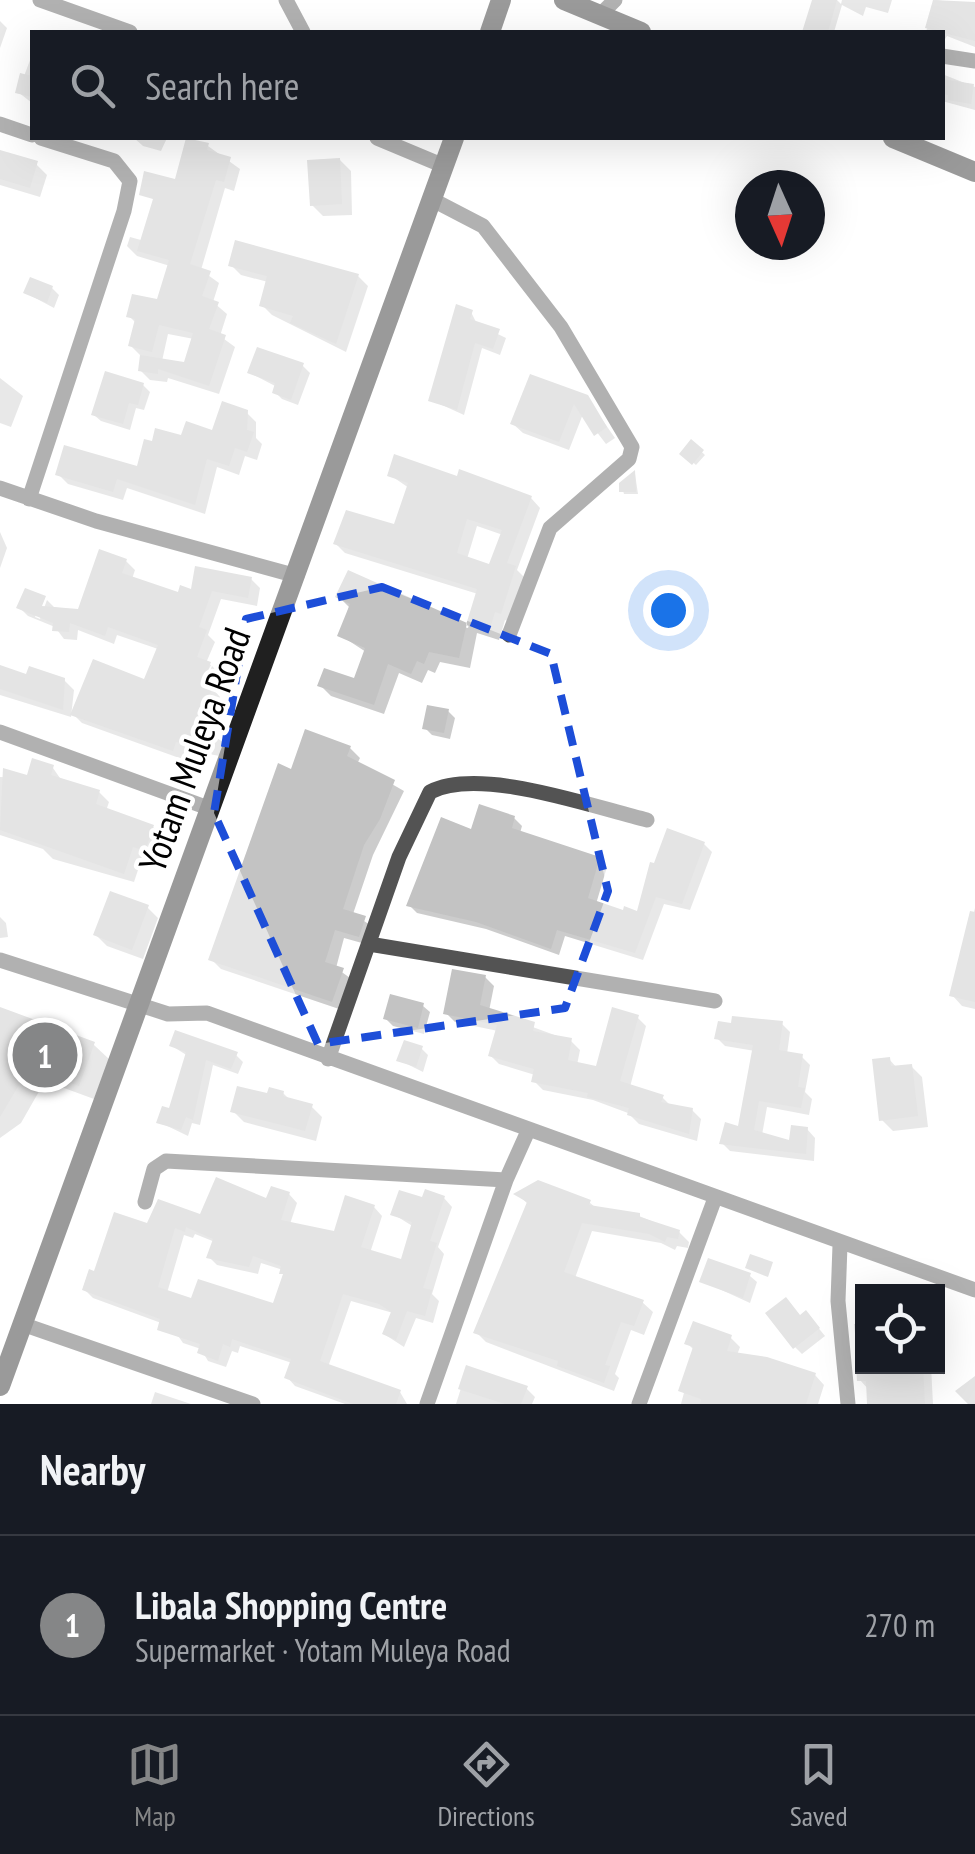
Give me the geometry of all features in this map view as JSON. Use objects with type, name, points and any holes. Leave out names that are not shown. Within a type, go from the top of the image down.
[{"type":"street","points":[[40,0],[124,30]]},
{"type":"street","points":[[286,0],[302,30]]},
{"type":"street","points":[[491,30],[501,0]]},
{"type":"street","points":[[564,0],[607,8],[639,30]]},
{"type":"street","points":[[945,56],[975,61]]},
{"type":"street","points":[[0,124],[30,134]]},
{"type":"street","points":[[30,500],[124,212],[130,181],[114,161],[47,140]]},
{"type":"street","points":[[382,140],[444,166]]},
{"type":"street","name":"Yotam Muleya Road","points":[[0,1386],[453,140]]},
{"type":"street","points":[[898,140],[975,172]]},
{"type":"street","points":[[433,200],[482,226],[562,328],[632,447],[629,460],[550,528],[509,636]]},
{"type":"street","points":[[0,488],[297,576]]},
{"type":"street","points":[[0,732],[211,808]]},
{"type":"street","points":[[328,1059],[417,814],[424,800],[439,787],[474,784],[512,788],[647,820]]},
{"type":"street","points":[[369,944],[715,1001]]},
{"type":"street","points":[[0,960],[141,1002],[168,1014],[208,1013],[975,1290]]},
{"type":"street","points":[[427,1404],[506,1180],[528,1131]]},
{"type":"street","points":[[145,1202],[154,1169],[166,1160],[506,1180]]},
{"type":"street","points":[[640,1404],[715,1198]]},
{"type":"street","points":[[840,1244],[838,1301],[848,1404]]},
{"type":"street","points":[[22,1324],[253,1404]]},
{"type":"highlighted area","points":[[382,587],[551,654],[608,891],[565,1008],[318,1044],[214,813],[246,619]]},
{"type":"building","points":[[812,0],[837,0],[829,30],[803,30]]},
{"type":"building","points":[[933,0],[975,2],[975,41],[945,33],[945,30],[925,28]]},
{"type":"building","points":[[20,73],[30,76],[30,97],[15,93]]},
{"type":"building","points":[[945,79],[974,84],[971,104],[948,100]]},
{"type":"building","points":[[185,140],[209,143],[207,150],[231,157],[224,182],[216,180],[190,264],[211,271],[202,296],[219,302],[209,329],[226,335],[209,386],[158,369],[158,374],[138,371],[140,355],[184,362],[193,333],[159,325],[152,352],[128,346],[135,319],[126,317],[132,294],[157,299],[169,260],[137,251],[153,199],[139,195],[144,171],[175,179]]},
{"type":"building","points":[[0,150],[38,161],[30,188],[0,179]]},
{"type":"building","points":[[340,158],[342,204],[310,206],[307,160]]},
{"type":"building","points":[[235,240],[359,274],[336,344],[290,323],[293,316],[259,306],[267,276],[228,266]]},
{"type":"building","points":[[30,277],[53,286],[47,303],[23,293]]},
{"type":"building","points":[[456,304],[473,310],[470,319],[500,329],[493,349],[475,343],[457,410],[428,401]]},
{"type":"building","points":[[257,347],[304,363],[291,400],[272,393],[275,383],[247,373]]},
{"type":"building","points":[[105,371],[144,383],[138,405],[129,403],[123,424],[91,415]]},
{"type":"building","points":[[530,374],[588,395],[607,427],[594,436],[574,404],[559,442],[510,424]]},
{"type":"building","points":[[222,401],[248,410],[247,430],[254,432],[247,452],[235,448],[229,466],[207,459],[195,505],[117,479],[113,492],[55,475],[64,445],[137,466],[144,439],[152,441],[155,428],[181,435],[186,421],[212,430]]},
{"type":"building","points":[[691,439],[704,450],[692,465],[679,454]]},
{"type":"building","points":[[394,454],[457,476],[459,469],[532,496],[507,563],[516,566],[501,614],[495,612],[489,632],[466,625],[477,589],[333,544],[346,510],[394,524],[408,483],[387,476]],"holes":[[[467,519],[502,530],[489,564],[457,553]]]},
{"type":"building","points":[[635,470],[636,492],[619,492],[619,483]]},
{"type":"building","points":[[99,549],[127,559],[122,573],[178,592],[180,585],[191,589],[195,566],[252,577],[248,598],[212,591],[199,627],[207,630],[197,657],[211,662],[203,682],[213,686],[197,728],[215,731],[212,748],[176,742],[173,751],[70,715],[93,659],[144,679],[158,645],[108,627],[105,636],[70,623],[69,632],[52,631],[53,623],[16,608],[25,588],[46,596],[42,606],[78,609]]},
{"type":"building","points":[[348,570],[467,623],[459,658],[429,652],[424,664],[417,661],[411,674],[388,664],[374,705],[317,686],[324,668],[354,678],[365,648],[337,636],[350,604],[335,597]]},
{"type":"building","points":[[0,665],[26,674],[29,666],[65,678],[63,710],[0,689]]},
{"type":"building","points":[[427,705],[449,709],[444,733],[422,729]]},
{"type":"building","points":[[305,729],[351,746],[347,756],[395,780],[380,819],[364,845],[343,909],[366,916],[359,937],[335,930],[325,962],[344,968],[332,1002],[208,960],[278,763],[291,769]]},
{"type":"building","points":[[32,758],[54,765],[51,775],[100,790],[96,804],[154,825],[145,851],[133,847],[124,874],[0,830],[3,768],[27,775]]},
{"type":"building","points":[[479,804],[515,816],[512,828],[600,857],[588,898],[623,910],[624,906],[637,911],[650,862],[654,863],[667,828],[705,842],[682,904],[656,897],[635,953],[557,930],[551,949],[476,922],[406,906],[441,817],[471,829]]},
{"type":"building","points":[[110,891],[149,905],[132,950],[93,935]]},
{"type":"building","points":[[970,911],[975,912],[975,1002],[949,996]]},
{"type":"building","points":[[452,969],[486,975],[480,1005],[535,1022],[533,1031],[572,1038],[568,1060],[596,1066],[612,1007],[639,1015],[620,1081],[664,1095],[661,1102],[693,1108],[689,1134],[627,1115],[629,1108],[587,1097],[588,1093],[531,1082],[534,1069],[488,1056],[497,1025],[443,1014]]},
{"type":"building","points":[[390,994],[424,1003],[418,1028],[383,1019]]},
{"type":"building","points":[[0,1007],[95,1042],[79,1086],[29,1068],[0,1117]]},
{"type":"building","points":[[732,1016],[783,1021],[779,1050],[803,1054],[798,1087],[805,1088],[801,1108],[759,1101],[754,1130],[789,1140],[791,1125],[808,1127],[806,1154],[719,1144],[725,1122],[738,1126],[753,1045],[714,1039],[718,1021],[731,1023]]},
{"type":"building","points":[[175,1030],[238,1052],[231,1069],[206,1060],[193,1120],[186,1117],[181,1130],[156,1123],[162,1106],[169,1108],[186,1052],[169,1046]]},
{"type":"building","points":[[404,1040],[423,1046],[416,1067],[396,1061]]},
{"type":"building","points":[[890,1057],[891,1066],[912,1064],[918,1116],[879,1121],[872,1059]]},
{"type":"building","points":[[237,1086],[267,1093],[269,1087],[284,1091],[283,1096],[313,1104],[305,1131],[230,1112]]},
{"type":"building","points":[[216,1177],[266,1198],[271,1186],[290,1192],[281,1220],[334,1231],[345,1195],[375,1205],[361,1247],[401,1259],[412,1222],[390,1215],[399,1190],[422,1197],[425,1189],[445,1196],[430,1241],[437,1243],[423,1288],[432,1290],[425,1316],[407,1311],[396,1340],[382,1334],[391,1312],[379,1304],[343,1294],[320,1361],[401,1390],[396,1404],[353,1404],[284,1378],[291,1359],[232,1339],[230,1347],[223,1344],[218,1361],[197,1353],[200,1344],[157,1330],[160,1319],[82,1290],[89,1269],[94,1271],[114,1212],[147,1223],[158,1199],[200,1214]],"holes":[[[186,1227],[213,1239],[206,1258],[249,1267],[253,1256],[281,1266],[279,1274],[283,1274],[273,1303],[198,1279],[191,1298],[158,1287],[175,1228],[185,1232]]]},
{"type":"building","points":[[538,1180],[591,1200],[589,1205],[640,1213],[640,1217],[680,1230],[678,1239],[667,1237],[665,1242],[649,1234],[582,1223],[564,1272],[644,1300],[634,1326],[621,1322],[605,1365],[610,1366],[604,1383],[557,1366],[558,1361],[473,1333],[527,1202],[513,1194]]},
{"type":"building","points":[[750,1254],[773,1262],[768,1277],[745,1268]]},
{"type":"building","points":[[708,1258],[751,1273],[743,1298],[699,1282]]},
{"type":"building","points":[[786,1297],[800,1315],[806,1310],[820,1328],[793,1349],[765,1313]]},
{"type":"building","points":[[693,1321],[732,1335],[727,1351],[767,1357],[816,1373],[806,1404],[700,1404],[701,1399],[678,1391],[693,1347],[684,1344]]},
{"type":"building","points":[[466,1365],[528,1386],[521,1404],[505,1404],[458,1389]]},
{"type":"building","points":[[857,1374],[923,1374],[925,1404],[867,1404],[866,1381],[857,1381]]},
{"type":"building","points":[[975,1376],[975,1404],[968,1404],[955,1391]]},
{"type":"place","name":"Libala Shopping Centre","points":[[45,1055]]}]
